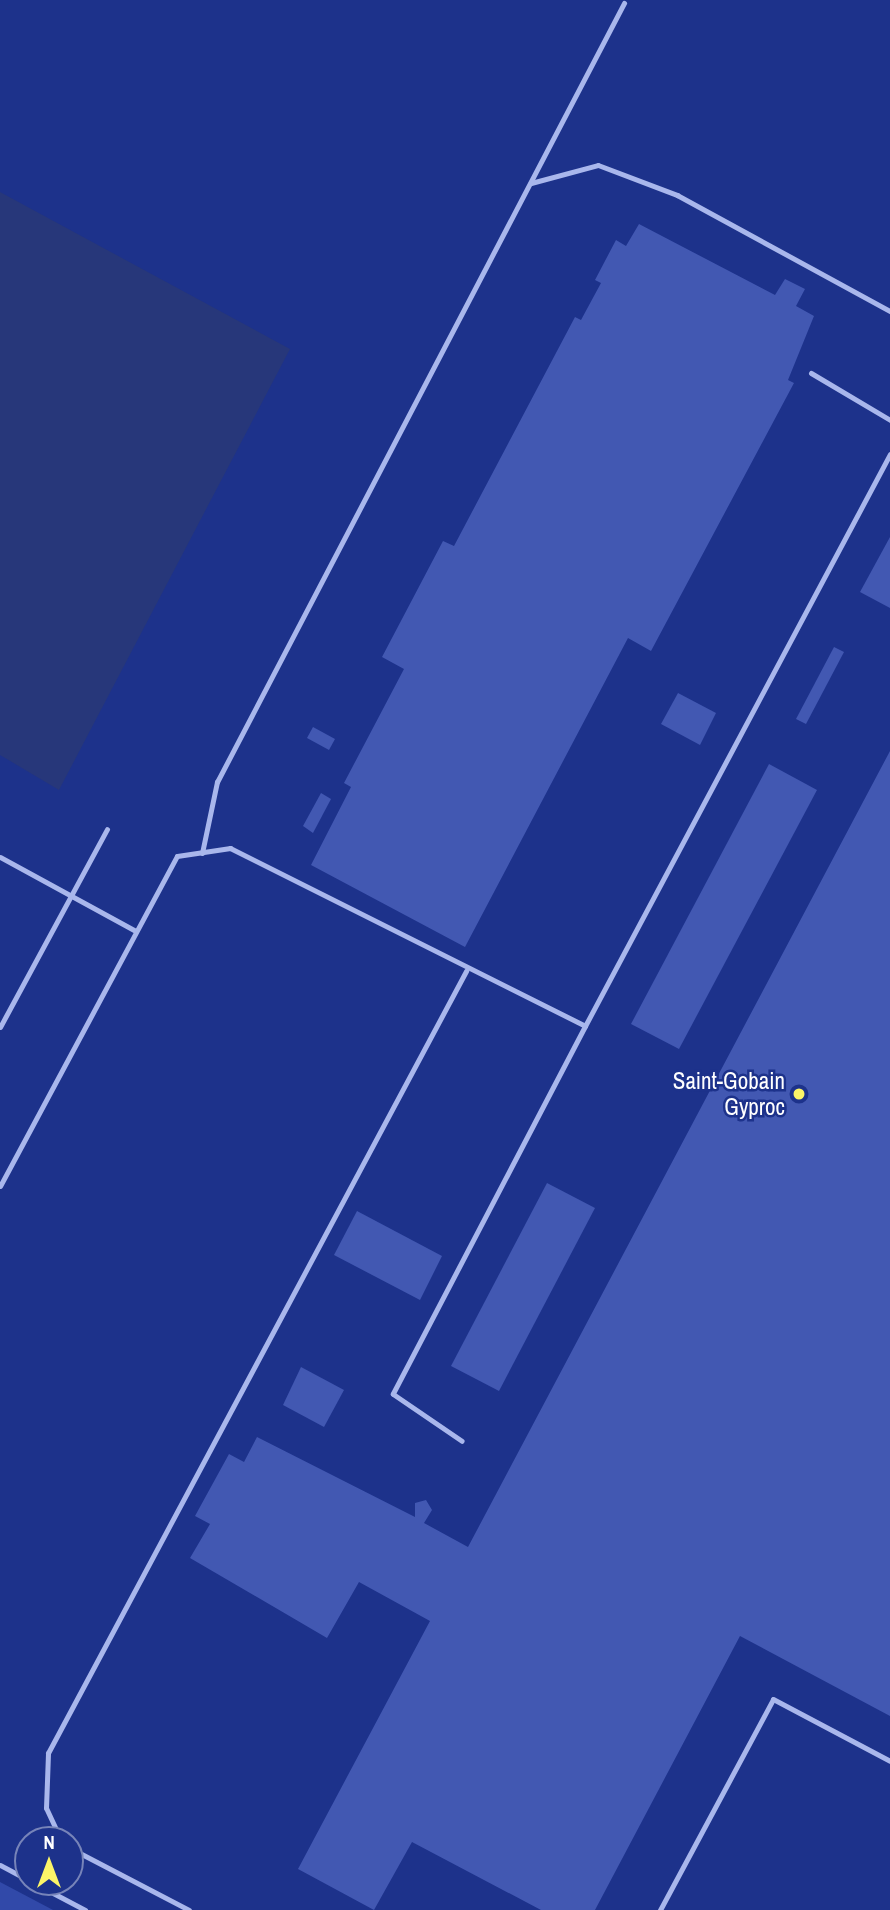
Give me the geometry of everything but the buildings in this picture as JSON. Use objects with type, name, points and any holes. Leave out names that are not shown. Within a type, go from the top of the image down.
[{"type":"lane","points":[[202,853],[217,782],[624,4]]},
{"type":"lane","points":[[531,183],[598,165],[677,195],[890,311]]},
{"type":"lane","points":[[811,373],[890,420]]},
{"type":"lane","points":[[462,1441],[393,1394],[585,1026],[890,454]]},
{"type":"lane","points":[[0,1027],[107,829]]},
{"type":"lane","points":[[0,1186],[134,930],[177,856],[230,848],[466,971],[585,1026]]},
{"type":"lane","points":[[0,857],[134,930]]},
{"type":"lane","points":[[54,1826],[46,1808],[48,1753],[466,971]]},
{"type":"lane","points":[[660,1910],[774,1699],[890,1761]]},
{"type":"lane","points":[[84,1855],[189,1910]]},
{"type":"lane","points":[[58,1896],[85,1910]]},
{"type":"shaded area","points":[[0,192],[290,349],[59,790],[0,755]]},
{"type":"shaded area","points":[[0,1882],[14,1889],[14,1896],[26,1896],[53,1910],[0,1910]]},
{"type":"place","name":"Saint-Gobain Gyproc","points":[[799,1094]]}]
